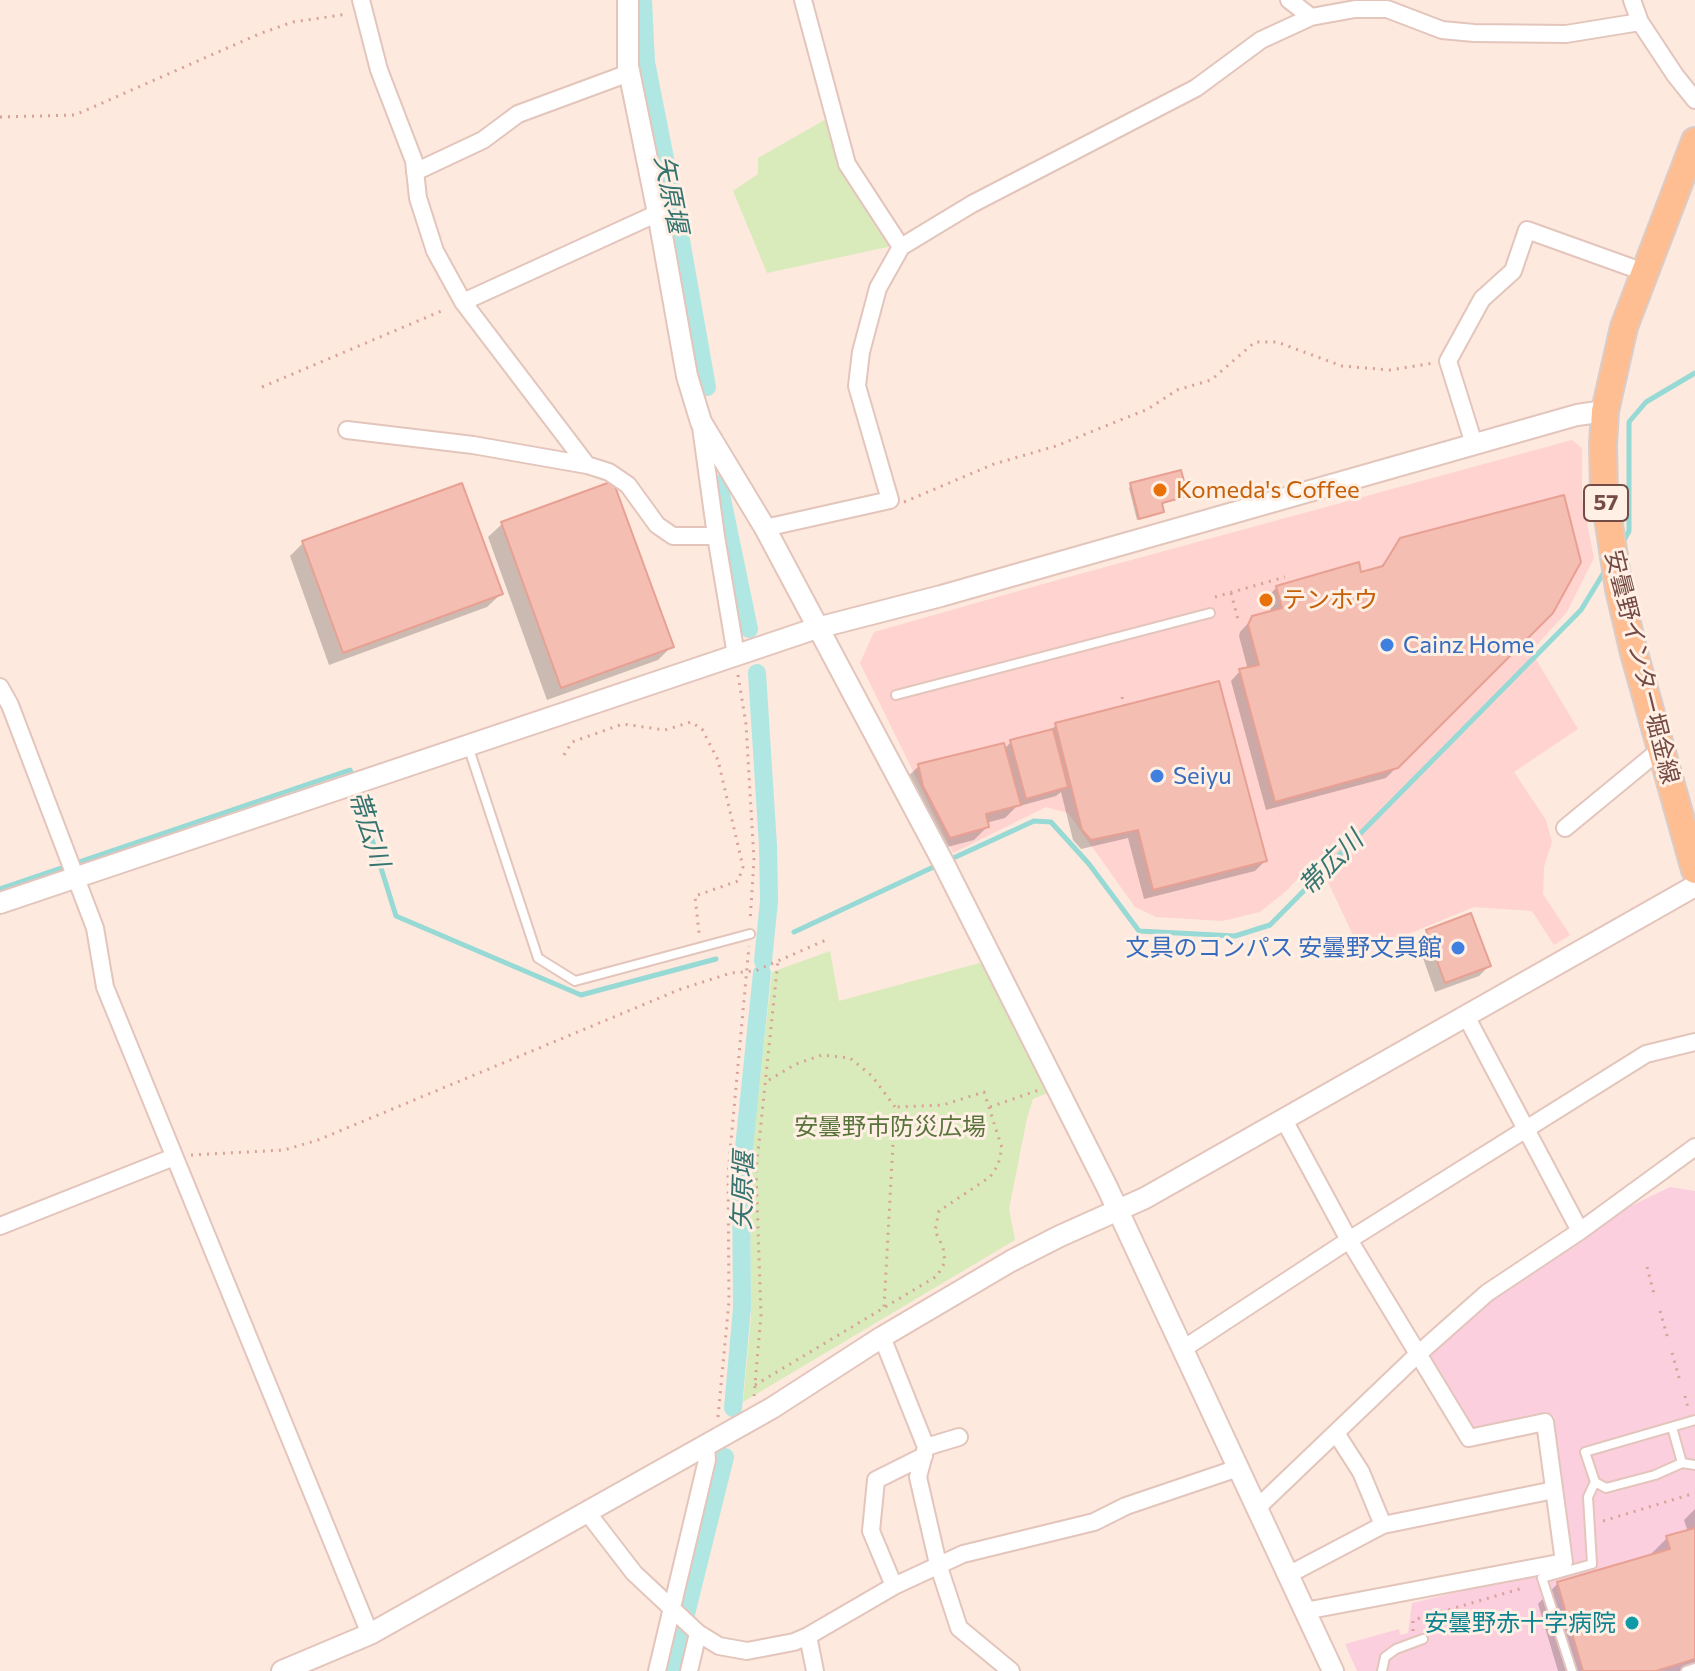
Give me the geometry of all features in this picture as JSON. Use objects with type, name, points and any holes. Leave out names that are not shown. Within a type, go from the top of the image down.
[{"type":"main road","name":"安曇野インター堀金線","points":[[1695,141],[1624,327],[1605,411],[1604,492],[1634,653],[1695,870]]},
{"type":"street","points":[[628,0],[629,73],[687,376],[701,422],[736,655]]},
{"type":"street","points":[[803,0],[847,164],[901,247]]},
{"type":"street","points":[[1289,0],[1311,17]]},
{"type":"street","points":[[1632,0],[1640,22],[1695,100]]},
{"type":"street","points":[[362,6],[379,70],[414,161],[418,198],[435,251],[463,302],[587,465]]},
{"type":"street","points":[[765,528],[890,500],[857,386],[861,352],[878,288],[901,247],[972,204],[1196,88],[1261,40],[1311,17],[1355,9],[1387,9],[1442,30],[1474,33],[1566,34],[1640,22]]},
{"type":"street","points":[[415,172],[483,140],[518,114],[629,73]]},
{"type":"street","points":[[463,302],[658,213]]},
{"type":"street","points":[[1474,444],[1448,361],[1482,299],[1513,271],[1527,230],[1644,272]]},
{"type":"street","points":[[0,903],[817,628],[941,596],[1577,415],[1605,411]]},
{"type":"street","points":[[701,422],[765,528],[944,864],[1118,1210],[1305,1611],[1328,1669]]},
{"type":"street","points":[[347,430],[473,445],[587,465],[609,472],[628,485],[657,525],[673,536],[716,536]]},
{"type":"street","points":[[0,687],[10,705],[77,876],[95,928],[105,987],[370,1634]]},
{"type":"street","points":[[1565,828],[1661,749]]},
{"type":"street","points":[[282,1671],[370,1634],[772,1408],[884,1328],[1011,1261],[1145,1198],[1695,886]]},
{"type":"street","points":[[1466,1016],[1580,1231]]},
{"type":"street","points":[[1183,1349],[1349,1240],[1646,1054],[1695,1042]]},
{"type":"street","points":[[1284,1120],[1349,1240],[1469,1438],[1545,1422],[1564,1562],[1305,1611]]},
{"type":"street","points":[[1257,1508],[1417,1355],[1487,1293],[1580,1231],[1695,1147]]},
{"type":"street","points":[[0,1226],[174,1157]]},
{"type":"street","points":[[884,1328],[925,1452],[918,1477],[938,1564],[959,1628],[1011,1671]]},
{"type":"street","points":[[1336,1433],[1361,1472],[1383,1525]]},
{"type":"street","points":[[894,1586],[871,1531],[876,1480],[959,1437]]},
{"type":"street","points":[[657,1671],[712,1442]]},
{"type":"street","points":[[587,1512],[634,1573],[698,1633],[719,1646],[747,1651],[794,1642],[808,1636],[894,1586],[963,1554],[1094,1522],[1126,1506],[1238,1468]]},
{"type":"street","points":[[1288,1575],[1383,1525],[1554,1490]]},
{"type":"street","points":[[689,1671],[698,1633]]},
{"type":"street","points":[[808,1636],[815,1671]]},
{"type":"lane","points":[[896,695],[1210,613]]},
{"type":"lane","points":[[468,745],[538,958],[575,981],[750,934]]},
{"type":"lane","points":[[1692,1416],[1672,1427],[1585,1452],[1595,1482],[1606,1488],[1655,1475],[1682,1463],[1695,1465]]},
{"type":"lane","points":[[1672,1427],[1682,1463]]},
{"type":"lane","points":[[1572,1671],[1542,1578],[1592,1564],[1588,1497],[1595,1482]]},
{"type":"lane","points":[[1382,1671],[1385,1657],[1396,1649],[1423,1639]]},
{"type":"lane","points":[[1686,1671],[1695,1668]]},
{"type":"path","points":[[0,117],[75,115],[259,34],[293,22],[362,6]]},
{"type":"path","points":[[262,387],[463,302]]},
{"type":"path","points":[[890,500],[900,504],[994,464],[1056,446],[1148,409],[1177,390],[1211,380],[1255,342],[1277,342],[1342,366],[1390,370],[1448,361]]},
{"type":"path","points":[[1215,597],[1285,577]]},
{"type":"path","points":[[1231,593],[1239,623]]},
{"type":"path","points":[[712,1442],[717,1424],[729,1301],[728,1174],[754,860],[746,724],[736,655]]},
{"type":"path","points":[[1122,697],[1124,705]]},
{"type":"path","points":[[564,755],[572,742],[623,724],[665,730],[691,722],[702,729],[718,760],[743,867],[738,881],[695,896],[701,946]]},
{"type":"path","points":[[174,1157],[284,1150],[318,1140],[681,989],[731,973],[755,971],[826,940]]},
{"type":"path","points":[[753,1403],[761,1315],[756,1171],[768,1081],[778,961]]},
{"type":"path","points":[[768,1081],[796,1064],[822,1055],[850,1058],[872,1076],[895,1107],[884,1328]]},
{"type":"path","points":[[990,1107],[1050,1086]]},
{"type":"path","points":[[755,1385],[937,1276],[945,1262],[943,1247],[935,1231],[939,1211],[990,1177],[998,1165],[1002,1148],[984,1092],[943,1105],[895,1107]]},
{"type":"path","points":[[1647,1267],[1654,1294]]},
{"type":"path","points":[[1660,1311],[1668,1339]]},
{"type":"path","points":[[1672,1353],[1680,1381]]},
{"type":"path","points":[[1685,1396],[1692,1416]]},
{"type":"path","points":[[1600,1522],[1695,1493]]},
{"type":"path","points":[[1413,1636],[1413,1620],[1523,1588]]},
{"type":"shaded area","points":[[1572,440],[1582,448],[1582,498],[1594,558],[1567,612],[1531,651],[1578,729],[1514,772],[1546,820],[1552,842],[1544,867],[1543,894],[1570,935],[1554,945],[1532,911],[1474,907],[1406,935],[1358,946],[1328,882],[1310,866],[1260,912],[1222,921],[1156,917],[1135,907],[1068,813],[1046,807],[953,853],[860,663],[874,632]]},
{"type":"shaded area","points":[[1670,1187],[1695,1191],[1695,1671],[1357,1671],[1345,1644],[1399,1629],[1400,1635],[1408,1633],[1412,1603],[1570,1565],[1554,1415],[1469,1433],[1425,1359],[1494,1298],[1631,1206]]},
{"type":"green space","points":[[828,118],[892,246],[767,273],[733,191],[758,174],[758,158]]},
{"type":"green space","name":"安曇野市防災広場","points":[[830,951],[839,1001],[983,962],[1050,1092],[1033,1099],[1027,1118],[1009,1209],[1015,1240],[743,1402],[751,1317],[750,1170],[772,972]]},
{"type":"building","points":[[1181,470],[1188,496],[1162,503],[1164,512],[1139,519],[1130,483]]},
{"type":"building","points":[[613,481],[674,647],[561,688],[501,522]]},
{"type":"building","points":[[462,483],[503,594],[343,653],[302,541]]},
{"type":"building","name":"Cainz Home","points":[[1564,495],[1581,562],[1553,613],[1398,768],[1275,802],[1239,669],[1259,665],[1248,625],[1252,616],[1282,608],[1276,586],[1359,562],[1361,572],[1383,566],[1400,538]]},
{"type":"building","name":"Seiyu","points":[[1219,681],[1267,861],[1153,890],[1138,830],[1091,840],[1082,830],[1055,723]]},
{"type":"building","points":[[1053,729],[1068,787],[1026,799],[1010,740]]},
{"type":"building","points":[[1004,743],[1021,805],[986,814],[989,827],[950,838],[923,786],[918,764]]},
{"type":"building","name":"文具のコンパス 安曇野文具館","points":[[1471,913],[1491,966],[1445,983],[1426,930]]},
{"type":"building","name":"安曇野赤十字病院","points":[[1695,1528],[1695,1659],[1656,1671],[1583,1671],[1557,1582],[1670,1549],[1666,1536]]},
{"type":"waterway","name":"矢原堰","points":[[643,0],[646,62],[707,387]]},
{"type":"waterway","name":"帯広川","points":[[1622,544],[1629,531],[1629,422],[1646,402],[1695,373]]},
{"type":"waterway","name":"矢原堰","points":[[719,484],[749,629]]},
{"type":"waterway","name":"帯広川","points":[[949,860],[1034,821],[1051,822],[1089,864],[1139,931],[1235,936],[1270,925],[1581,610],[1606,569]]},
{"type":"waterway","name":"矢原堰","points":[[757,673],[768,846],[769,901],[763,961]]},
{"type":"waterway","name":"帯広川","points":[[0,889],[350,770],[353,778]]},
{"type":"waterway","name":"帯広川","points":[[356,788],[396,916],[581,995],[716,959]]},
{"type":"waterway","name":"帯広川","points":[[794,932],[940,864]]},
{"type":"waterway","name":"矢原堰","points":[[733,1408],[742,1308],[741,1177],[762,973]]},
{"type":"waterway","name":"矢原堰","points":[[686,1614],[725,1457]]},
{"type":"waterway","name":"矢原堰","points":[[672,1671],[682,1627]]},
{"type":"place","name":"Komeda's Coffee","points":[[1160,490]]},
{"type":"place","name":"テンホウ","points":[[1266,600]]},
{"type":"place","name":"Cainz Home","points":[[1387,645]]},
{"type":"place","name":"Seiyu","points":[[1157,776]]},
{"type":"place","name":"文具のコンパス 安曇野文具館","points":[[1458,948]]},
{"type":"place","name":"安曇野赤十字病院","points":[[1632,1623]]}]
